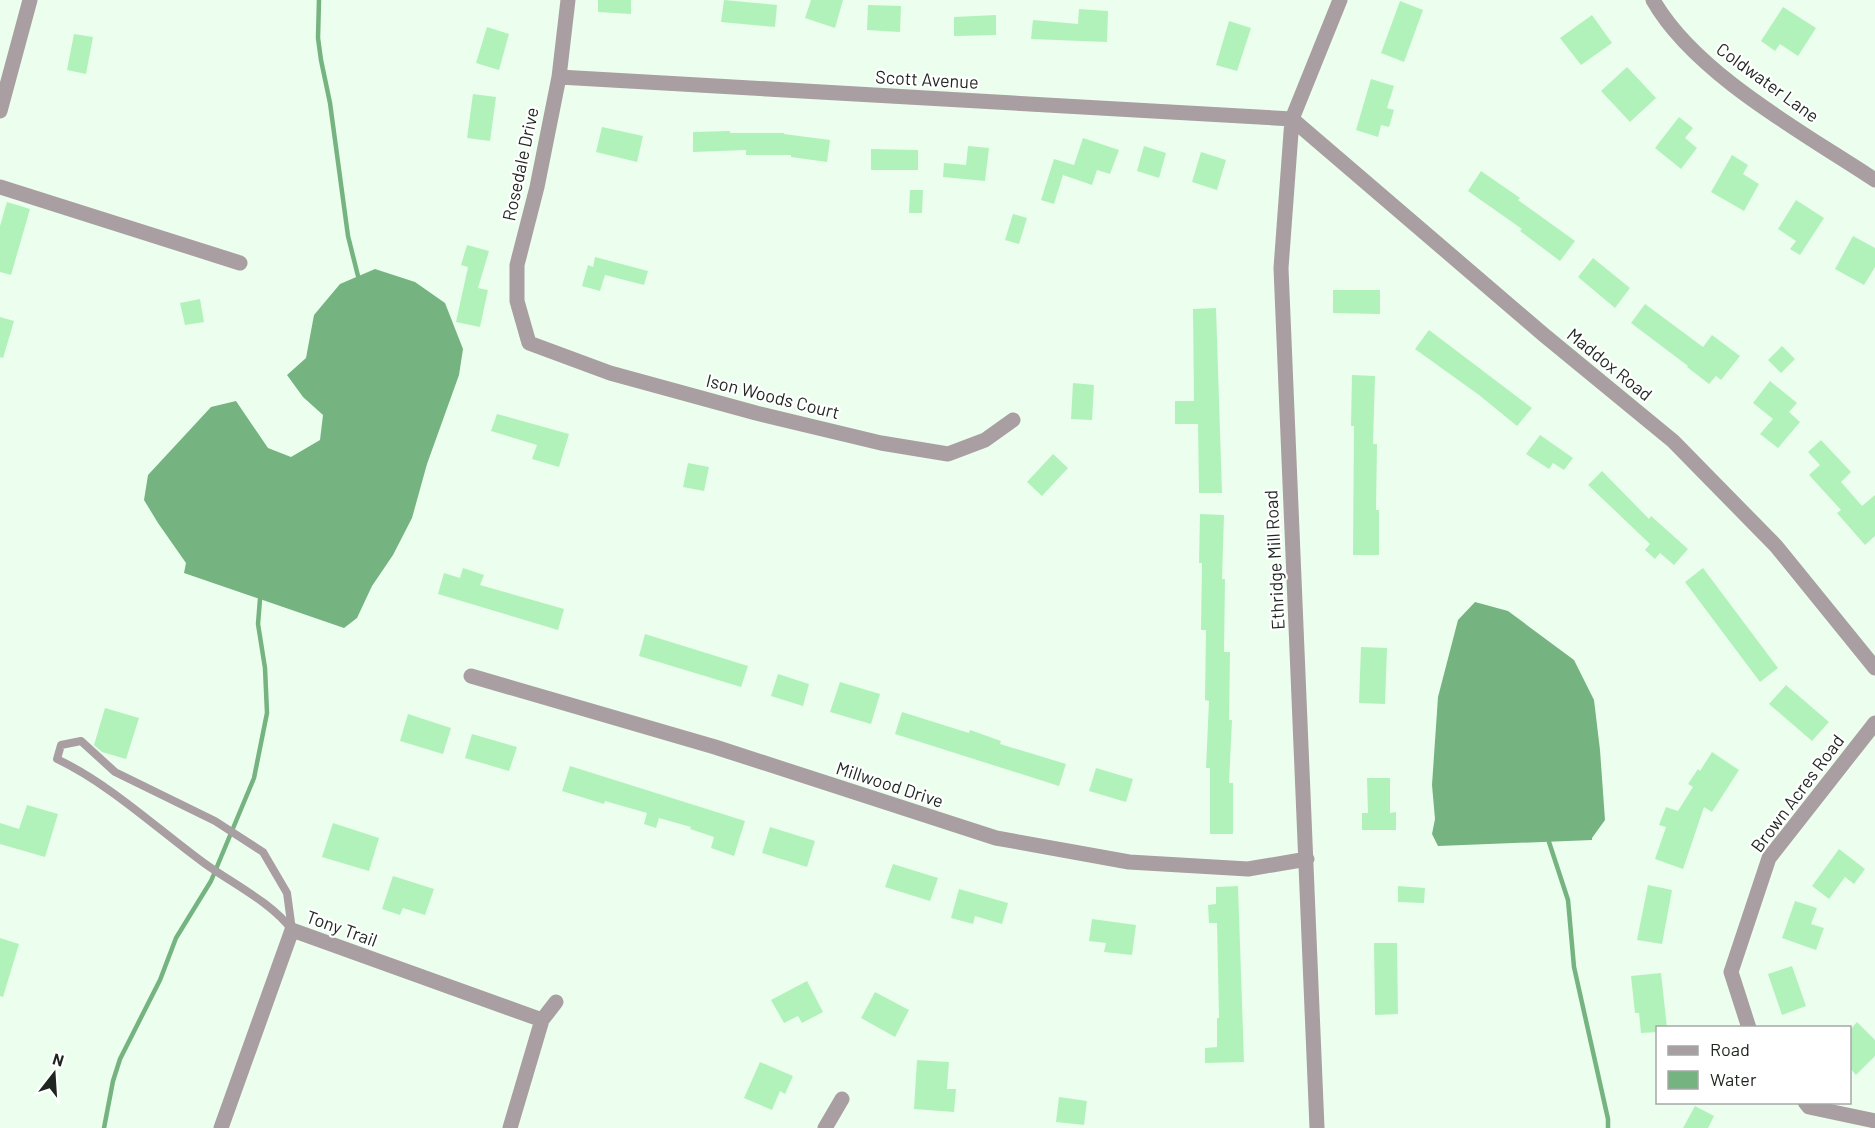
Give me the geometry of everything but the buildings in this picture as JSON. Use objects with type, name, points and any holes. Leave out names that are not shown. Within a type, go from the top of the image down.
[{"type":"street","points":[[0,111],[30,0]]},
{"type":"street","name":"Rosedale Drive","points":[[527,336],[517,301],[517,266],[537,187],[559,77],[568,0]]},
{"type":"street","name":"Ethridge Mill Road","points":[[1317,1128],[1281,268],[1293,119],[1340,0]]},
{"type":"street","name":"Coldwater Lane","points":[[1653,0],[1662,16],[1693,51],[1745,94],[1875,180]]},
{"type":"street","name":"Scott Avenue","points":[[559,77],[1293,119]]},
{"type":"street","name":"Maddox Road","points":[[1293,119],[1544,335],[1673,441],[1776,546],[1875,668]]},
{"type":"street","points":[[0,187],[240,262]]},
{"type":"street","name":"Ison Woods Court","points":[[527,336],[529,343],[610,373],[756,413],[881,443],[948,454],[985,440],[1012,420]]},
{"type":"street","name":"Millwood Drive","points":[[471,676],[715,747],[996,838],[1129,862],[1248,869],[1307,859]]},
{"type":"street","name":"Brown Acres Road","points":[[1748,1026],[1731,972],[1769,858],[1875,723]]},
{"type":"street","name":"Tony Trail","points":[[221,1128],[292,930],[542,1020]]},
{"type":"street","points":[[510,1128],[542,1020],[556,1002]]},
{"type":"street","points":[[825,1128],[842,1099]]},
{"type":"street","points":[[1807,1104],[1809,1107],[1875,1121]]},
{"type":"lane","points":[[81,741],[115,772],[215,821],[263,852],[287,893],[292,930],[282,917],[205,864],[81,771],[57,759],[61,745],[81,741]]},
{"type":"water","points":[[375,269],[415,282],[445,303],[463,349],[459,375],[427,464],[412,518],[393,555],[372,586],[357,618],[344,628],[184,573],[186,563],[144,500],[148,475],[211,407],[236,401],[268,448],[291,457],[320,440],[323,415],[303,397],[287,375],[306,358],[314,315],[340,284]]},
{"type":"water","points":[[1475,602],[1508,611],[1574,660],[1594,700],[1605,820],[1592,840],[1438,846],[1432,834],[1435,819],[1432,785],[1438,697],[1458,620]]},
{"type":"waterway","points":[[319,0],[318,38],[321,60],[330,103],[348,236],[358,276]]},
{"type":"waterway","points":[[104,1128],[113,1081],[120,1059],[160,980],[176,938],[211,881],[254,778],[267,713],[265,668],[258,624],[260,599]]},
{"type":"waterway","points":[[1549,842],[1568,900],[1574,967],[1608,1119],[1608,1128]]}]
